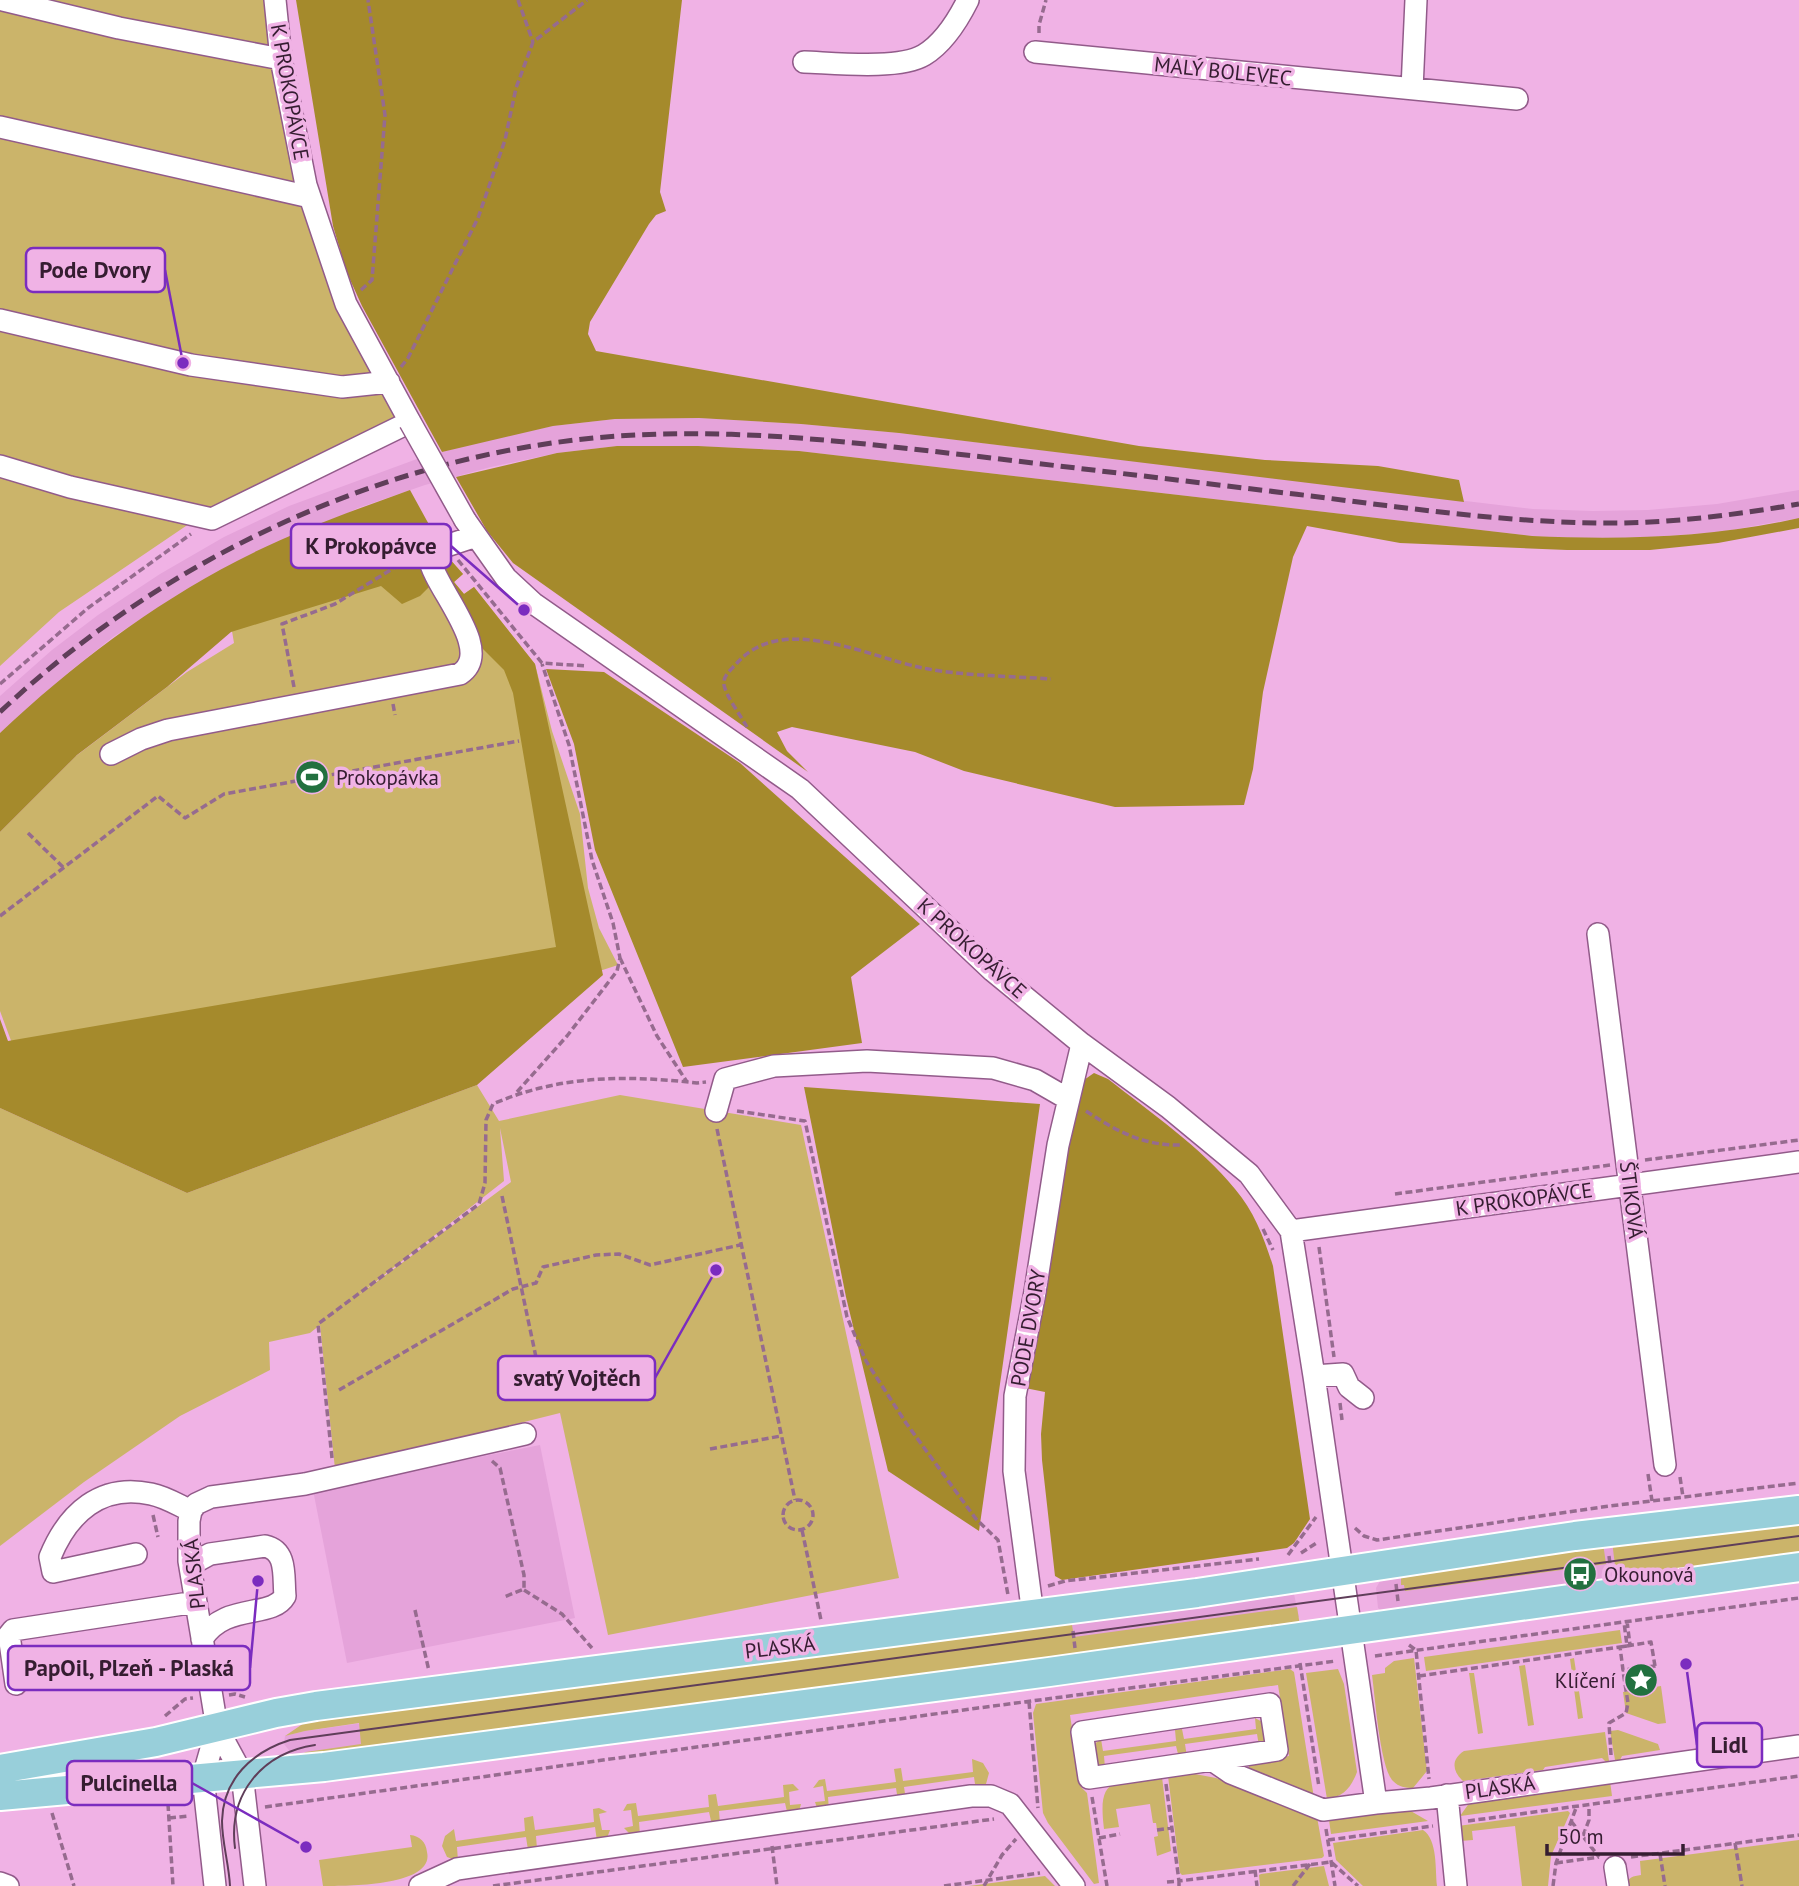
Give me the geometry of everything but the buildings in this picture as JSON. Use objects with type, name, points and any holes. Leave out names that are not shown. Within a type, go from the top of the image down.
[{"type":"main road","name":"PLASKÁ","points":[[0,1769],[144,1744],[316,1706],[1033,1615],[1576,1535],[1799,1510]]},
{"type":"main road","points":[[0,1796],[324,1767],[1299,1651],[1350,1628],[1799,1567]]},
{"type":"street","points":[[3,0],[119,27],[281,59]]},
{"type":"street","name":"K PROKOPÁVCE","points":[[275,0],[281,59],[310,197],[346,304],[389,382],[406,424],[471,528],[506,578],[533,603],[800,789],[993,971],[1082,1044],[1168,1107],[1250,1174],[1291,1231],[1343,1571]]},
{"type":"street","points":[[804,62],[883,64],[909,61],[924,55],[944,38],[960,17],[968,0]]},
{"type":"street","points":[[1412,89],[1416,0]]},
{"type":"street","name":"MALÝ BOLEVEC","points":[[1037,53],[1517,99]]},
{"type":"street","points":[[0,127],[310,197]]},
{"type":"street","points":[[0,320],[191,365],[342,387],[389,382]]},
{"type":"street","points":[[0,466],[70,487],[212,519],[406,424]]},
{"type":"street","points":[[111,754],[141,739],[169,730],[460,674],[468,669],[472,661],[471,650],[461,619],[429,557],[440,548],[455,543],[471,528]]},
{"type":"street","name":"ŠTIKOVÁ","points":[[1598,934],[1630,1185],[1656,1469]]},
{"type":"street","name":"PODE DVORY","points":[[1033,1615],[1014,1471],[1015,1396],[1035,1292],[1058,1145],[1082,1044]]},
{"type":"street","points":[[717,1107],[725,1080],[774,1066],[867,1061],[993,1068],[1035,1080],[1068,1099]]},
{"type":"street","name":"K PROKOPÁVCE","points":[[1291,1231],[1799,1162]]},
{"type":"street","points":[[1314,1376],[1343,1374],[1349,1387],[1363,1398]]},
{"type":"street","name":"PLASKÁ","points":[[242,1774],[217,1728],[190,1565],[188,1526],[191,1511],[196,1504],[211,1497],[334,1478],[525,1434]]},
{"type":"street","points":[[136,1554],[53,1572],[50,1557],[72,1517],[98,1498],[112,1494],[150,1493],[191,1511]]},
{"type":"street","points":[[190,1565],[210,1554],[265,1546],[279,1552],[282,1558],[285,1596],[282,1601],[271,1607],[220,1620],[202,1639]]},
{"type":"street","points":[[1343,1571],[1376,1803]]},
{"type":"street","points":[[16,1684],[9,1635],[13,1630],[196,1602]]},
{"type":"street","points":[[1270,1704],[1277,1750],[1212,1760],[1089,1778],[1083,1732],[1270,1704]]},
{"type":"street","name":"PLASKÁ","points":[[215,1886],[203,1777],[217,1728]]},
{"type":"street","name":"PLASKÁ","points":[[1323,1810],[1376,1803],[1438,1789],[1799,1746]]},
{"type":"street","points":[[1212,1760],[1231,1773],[1323,1810]]},
{"type":"street","points":[[242,1774],[255,1886]]},
{"type":"street","points":[[1438,1789],[1450,1823],[1457,1886]]},
{"type":"street","points":[[420,1886],[457,1869],[971,1796],[991,1796],[1010,1804],[1074,1886]]},
{"type":"street","points":[[0,1883],[8,1886]]},
{"type":"path","points":[[346,304],[372,280],[385,115],[369,0]]},
{"type":"path","points":[[518,0],[533,42]]},
{"type":"path","points":[[389,382],[408,358],[478,218],[505,140],[516,88],[533,42],[587,0]]},
{"type":"path","points":[[1037,53],[1039,25],[1046,0]]},
{"type":"path","points":[[0,684],[88,608],[212,519]]},
{"type":"path","points":[[455,543],[454,555],[542,663],[569,744],[592,860],[613,923],[620,958],[657,1036],[687,1082]]},
{"type":"path","points":[[295,694],[282,624],[335,604],[420,551]]},
{"type":"path","points":[[751,733],[724,686],[724,677],[743,656],[767,642],[795,638],[875,654],[925,668],[1051,680]]},
{"type":"path","points":[[542,663],[595,666]]},
{"type":"path","points":[[0,916],[158,796],[185,818],[224,794],[519,741]]},
{"type":"path","points":[[401,753],[403,762]]},
{"type":"path","points":[[28,833],[64,868]]},
{"type":"path","points":[[516,1094],[567,1036],[617,971],[620,958]]},
{"type":"path","points":[[334,1478],[318,1324],[479,1204],[485,1183],[486,1120],[494,1104],[516,1094],[567,1082],[609,1077],[697,1083],[725,1080]]},
{"type":"path","points":[[1068,1099],[1127,1136],[1146,1142],[1181,1145]]},
{"type":"path","points":[[795,1500],[717,1136],[717,1107],[805,1121],[846,1317],[866,1361],[906,1423],[976,1519],[998,1540],[1008,1595]]},
{"type":"path","points":[[1395,1194],[1799,1140]]},
{"type":"path","points":[[502,1196],[545,1399]]},
{"type":"path","points":[[1261,1224],[1273,1248],[1275,1262]]},
{"type":"path","points":[[1324,1239],[1319,1245],[1343,1431]]},
{"type":"path","points":[[338,1390],[513,1289],[536,1283],[543,1267],[596,1255],[619,1254],[650,1265],[740,1245]]},
{"type":"path","points":[[710,1449],[781,1436]]},
{"type":"path","points":[[486,1461],[494,1462],[500,1468],[524,1575],[524,1589]]},
{"type":"path","points":[[1652,1502],[1656,1469]]},
{"type":"path","points":[[1682,1488],[1683,1498]]},
{"type":"path","points":[[795,1500],[805,1502],[812,1510],[810,1524],[802,1530],[791,1529],[782,1516],[786,1506],[795,1500]]},
{"type":"path","points":[[1288,1555],[1332,1502]]},
{"type":"path","points":[[1317,1517],[1318,1528]]},
{"type":"path","points":[[1354,1520],[1355,1529],[1364,1536],[1377,1540],[1390,1538]]},
{"type":"path","points":[[802,1530],[821,1622]]},
{"type":"path","points":[[1608,1546],[1612,1578]]},
{"type":"path","points":[[1395,1578],[1399,1607]]},
{"type":"path","points":[[504,1597],[524,1589]]},
{"type":"path","points":[[524,1589],[571,1622],[596,1652]]},
{"type":"path","points":[[264,1807],[1299,1651],[1355,1659],[1799,1598]]},
{"type":"path","points":[[415,1610],[429,1673]]},
{"type":"path","points":[[1625,1622],[1628,1646]]},
{"type":"path","points":[[1072,1625],[1076,1656]]},
{"type":"path","points":[[1419,1676],[1651,1642],[1656,1665],[1623,1670]]},
{"type":"path","points":[[1612,1761],[1609,1723],[1626,1713],[1628,1703],[1620,1647]]},
{"type":"path","points":[[1416,1650],[1438,1789]]},
{"type":"path","points":[[1299,1651],[1335,1886]]},
{"type":"path","points":[[1164,1767],[1179,1884]]},
{"type":"path","points":[[1328,1840],[1799,1776]]},
{"type":"path","points":[[1089,1778],[1107,1886]]},
{"type":"path","points":[[1583,1836],[1589,1820],[1589,1806]]},
{"type":"path","points":[[1553,1886],[1556,1863],[1576,1808]]},
{"type":"path","points":[[52,1814],[74,1886]]},
{"type":"path","points":[[494,1886],[1002,1818]]},
{"type":"path","points":[[1571,1821],[1612,1865]]},
{"type":"path","points":[[769,1824],[776,1886]]},
{"type":"path","points":[[1157,1830],[1172,1828]]},
{"type":"path","points":[[984,1886],[1002,1855],[1019,1834]]},
{"type":"path","points":[[1099,1839],[1120,1835]]},
{"type":"path","points":[[1556,1863],[1612,1865],[1660,1854],[1799,1835]]},
{"type":"path","points":[[1735,1843],[1742,1886]]},
{"type":"path","points":[[1660,1854],[1665,1886]]},
{"type":"path","points":[[1167,1882],[1179,1884],[1255,1870],[1331,1862],[1358,1886]]},
{"type":"path","points":[[1293,1886],[1310,1864]]},
{"type":"path","points":[[1255,1870],[1258,1886]]},
{"type":"shaded area","points":[[0,0],[265,0],[337,308],[395,417],[211,509],[59,612],[0,666]]},
{"type":"shaded area","points":[[296,0],[682,0],[660,192],[666,211],[656,215],[649,224],[590,322],[588,334],[596,351],[1139,446],[1265,460],[1378,466],[1459,480],[1464,502],[899,433],[699,418],[615,419],[553,426],[442,452],[362,306],[347,273],[333,226]]},
{"type":"shaded area","points":[[699,418],[899,433],[1533,509],[1648,510],[1717,504],[1799,490],[1799,518],[1720,532],[1650,537],[1593,539],[1532,536],[799,451],[698,446],[617,446],[557,453],[425,485],[358,508],[175,597],[113,637],[0,733],[0,696],[52,650],[98,615],[160,574],[224,537],[289,506],[417,459],[485,440],[553,426],[615,419]]},
{"type":"shaded area","points":[[617,446],[698,446],[799,451],[1532,536],[1599,538],[1700,534],[1799,518],[1799,528],[1718,543],[1650,550],[1567,550],[1400,543],[1307,526],[1293,557],[1263,692],[1253,769],[1244,805],[1115,807],[964,771],[915,752],[792,727],[777,732],[787,751],[808,772],[513,563],[487,531],[456,477],[557,453]]},
{"type":"shaded area","points":[[410,490],[432,530],[430,586],[420,596],[402,604],[381,586],[231,632],[167,687],[77,755],[0,832],[0,733],[55,684],[112,639],[173,597],[258,550]]},
{"type":"shaded area","name":"Prokopávka","points":[[423,537],[432,539],[463,574],[454,582],[464,594],[474,587],[535,664],[552,731],[580,814],[588,888],[599,928],[618,965],[513,999],[13,1046],[0,1011],[0,832],[76,756],[187,672],[234,643],[232,631]]},
{"type":"shaded area","points":[[447,556],[463,574],[454,582],[464,594],[474,587],[535,664],[603,975],[477,1085],[187,1193],[0,1108],[0,1019],[8,1041],[556,947],[513,693],[504,670],[481,647],[443,568],[442,564]]},
{"type":"shaded area","points":[[546,669],[604,672],[740,763],[920,924],[851,977],[862,1043],[683,1067],[595,850],[574,744]]},
{"type":"shaded area","points":[[1094,1073],[1108,1079],[1206,1158],[1242,1197],[1262,1235],[1273,1266],[1310,1519],[1294,1543],[1287,1548],[1062,1580],[1055,1576],[1042,1460],[1041,1434],[1045,1392],[1025,1388],[1074,1102],[1081,1082]]},
{"type":"shaded area","points":[[477,1085],[499,1121],[620,1095],[801,1125],[899,1578],[608,1635],[560,1413],[335,1469],[320,1325],[310,1333],[269,1342],[270,1370],[180,1416],[84,1482],[0,1546],[0,1108],[187,1193]],"holes":[[[500,1128],[511,1182],[356,1297],[504,1181]]]},
{"type":"shaded area","points":[[804,1087],[1040,1104],[979,1531],[888,1471],[846,1297]]},
{"type":"shaded area","points":[[540,1445],[575,1618],[347,1663],[313,1490]]},
{"type":"shaded area","points":[[1799,1521],[1799,1559],[1617,1582],[1612,1541]]},
{"type":"shaded area","points":[[1603,1543],[1799,1556],[1383,1613],[1378,1608],[1376,1588],[1380,1581]]},
{"type":"shaded area","points":[[1603,1543],[1606,1564],[1405,1591],[1404,1585],[1401,1585],[1401,1578]]},
{"type":"shaded area","points":[[1294,1594],[1299,1617],[298,1756],[292,1754],[284,1744],[285,1736],[305,1731]]},
{"type":"shaded area","points":[[1297,1607],[1300,1626],[309,1756],[298,1756],[306,1752],[361,1744],[359,1723],[285,1736],[304,1723],[1071,1619],[1074,1637]]},
{"type":"shaded area","points":[[1620,1630],[1622,1643],[1426,1671],[1424,1657]]},
{"type":"shaded area","points":[[1414,1658],[1427,1771],[1413,1788],[1410,1788],[1398,1785],[1388,1774],[1381,1747],[1372,1675],[1385,1673],[1385,1668],[1394,1661]]},
{"type":"shaded area","points":[[1574,1658],[1583,1718],[1578,1719],[1570,1659]]},
{"type":"shaded area","points":[[1525,1665],[1534,1725],[1528,1726],[1519,1666]]},
{"type":"shaded area","points":[[1290,1669],[1294,1672],[1314,1798],[1249,1770],[1253,1761],[1289,1756],[1278,1685],[1070,1715],[1081,1787],[1087,1793],[1099,1883],[1094,1884],[1043,1813],[1033,1713],[1036,1704]]},
{"type":"shaded area","points":[[1338,1669],[1344,1684],[1357,1772],[1346,1791],[1327,1799],[1306,1673]]},
{"type":"shaded area","points":[[1469,1673],[1474,1673],[1483,1733],[1478,1734]]},
{"type":"shaded area","points":[[1661,1686],[1666,1723],[1658,1724],[1626,1713],[1623,1692]]},
{"type":"shaded area","points":[[1255,1718],[1266,1724],[1267,1740],[1259,1746],[1257,1734],[1185,1744],[1187,1757],[1179,1758],[1176,1746],[1104,1756],[1105,1768],[1096,1764],[1093,1745],[1101,1739],[1103,1751],[1176,1741],[1175,1730],[1182,1729],[1184,1739],[1256,1729]]},
{"type":"shaded area","points":[[1618,1730],[1658,1744],[1660,1750],[1622,1756],[1620,1760],[1615,1760],[1610,1731]]},
{"type":"shaded area","points":[[1605,1732],[1609,1761],[1606,1762],[1602,1758],[1545,1767],[1543,1770],[1463,1781],[1454,1765],[1464,1751]]},
{"type":"shaded area","points":[[972,1759],[983,1763],[989,1773],[986,1784],[976,1791],[974,1777],[904,1787],[906,1800],[898,1801],[896,1788],[828,1797],[829,1810],[817,1808],[815,1802],[825,1801],[823,1786],[813,1788],[819,1780],[825,1779],[827,1791],[896,1782],[894,1769],[901,1768],[903,1781],[973,1772]]},
{"type":"shaded area","points":[[1195,1774],[1216,1778],[1317,1817],[1324,1856],[1182,1875],[1168,1776]]},
{"type":"shaded area","points":[[1162,1777],[1171,1851],[1157,1856],[1154,1837],[1158,1836],[1150,1804],[1116,1809],[1119,1827],[1104,1829],[1103,1811],[1107,1790],[1113,1785]]},
{"type":"shaded area","points":[[1610,1781],[1612,1796],[1460,1816],[1470,1802]]},
{"type":"shaded area","points":[[793,1784],[799,1790],[789,1792],[790,1805],[801,1804],[799,1812],[788,1816],[785,1803],[719,1811],[720,1824],[712,1825],[709,1812],[639,1822],[640,1835],[631,1835],[624,1828],[633,1826],[631,1810],[623,1811],[627,1804],[636,1803],[638,1816],[709,1807],[708,1795],[716,1794],[718,1806],[784,1797],[783,1785]]},
{"type":"shaded area","points":[[599,1808],[607,1812],[599,1814],[602,1830],[610,1830],[607,1838],[597,1841],[595,1827],[536,1836],[537,1849],[528,1850],[526,1837],[457,1847],[458,1861],[447,1857],[442,1846],[445,1836],[454,1829],[456,1841],[525,1831],[524,1818],[533,1816],[535,1830],[594,1822],[593,1809]]},
{"type":"shaded area","points":[[1409,1810],[1428,1821],[1331,1834],[1329,1820]]},
{"type":"shaded area","points":[[1568,1811],[1570,1813],[1551,1856],[1548,1886],[1522,1886],[1515,1826],[1472,1831],[1473,1840],[1460,1841],[1458,1826]]},
{"type":"shaded area","points":[[1423,1830],[1433,1848],[1437,1886],[1363,1886],[1336,1860],[1333,1843]]},
{"type":"shaded area","points":[[410,1835],[424,1842],[427,1852],[426,1863],[418,1872],[388,1882],[323,1886],[319,1860],[412,1847]]},
{"type":"shaded area","points":[[1799,1840],[1799,1886],[1626,1886],[1631,1878],[1641,1875],[1640,1861]]},
{"type":"shaded area","points":[[1324,1866],[1329,1886],[1260,1886],[1261,1874]]},
{"type":"shaded area","points":[[1045,1876],[1055,1886],[969,1886]]},
{"type":"tram line","points":[[230,1886],[222,1821],[228,1792],[242,1769],[252,1760],[290,1740],[1799,1536]]},
{"type":"tram line","points":[[235,1848],[237,1810],[252,1779],[279,1757],[315,1745]]},
{"type":"railway","points":[[0,712],[66,655],[138,603],[214,557],[294,518],[376,486],[462,461],[548,444],[636,435],[679,434],[810,439],[983,457],[1427,511],[1582,523],[1666,521],[1799,504]]},
{"type":"place","name":"Pode Dvory","points":[[183,363]]},
{"type":"place","name":"K Prokopávce","points":[[524,610]]},
{"type":"place","name":"Prokopávka","points":[[312,777]]},
{"type":"place","name":"svatý Vojtěch","points":[[716,1270]]},
{"type":"place","name":"Okounová","points":[[1580,1574]]},
{"type":"place","name":"PapOil, Plzeň - Plaská","points":[[258,1581]]},
{"type":"place","name":"Lidl","points":[[1686,1664]]},
{"type":"place","name":"Klíčení","points":[[1641,1680]]},
{"type":"place","name":"Pulcinella","points":[[306,1847]]}]
